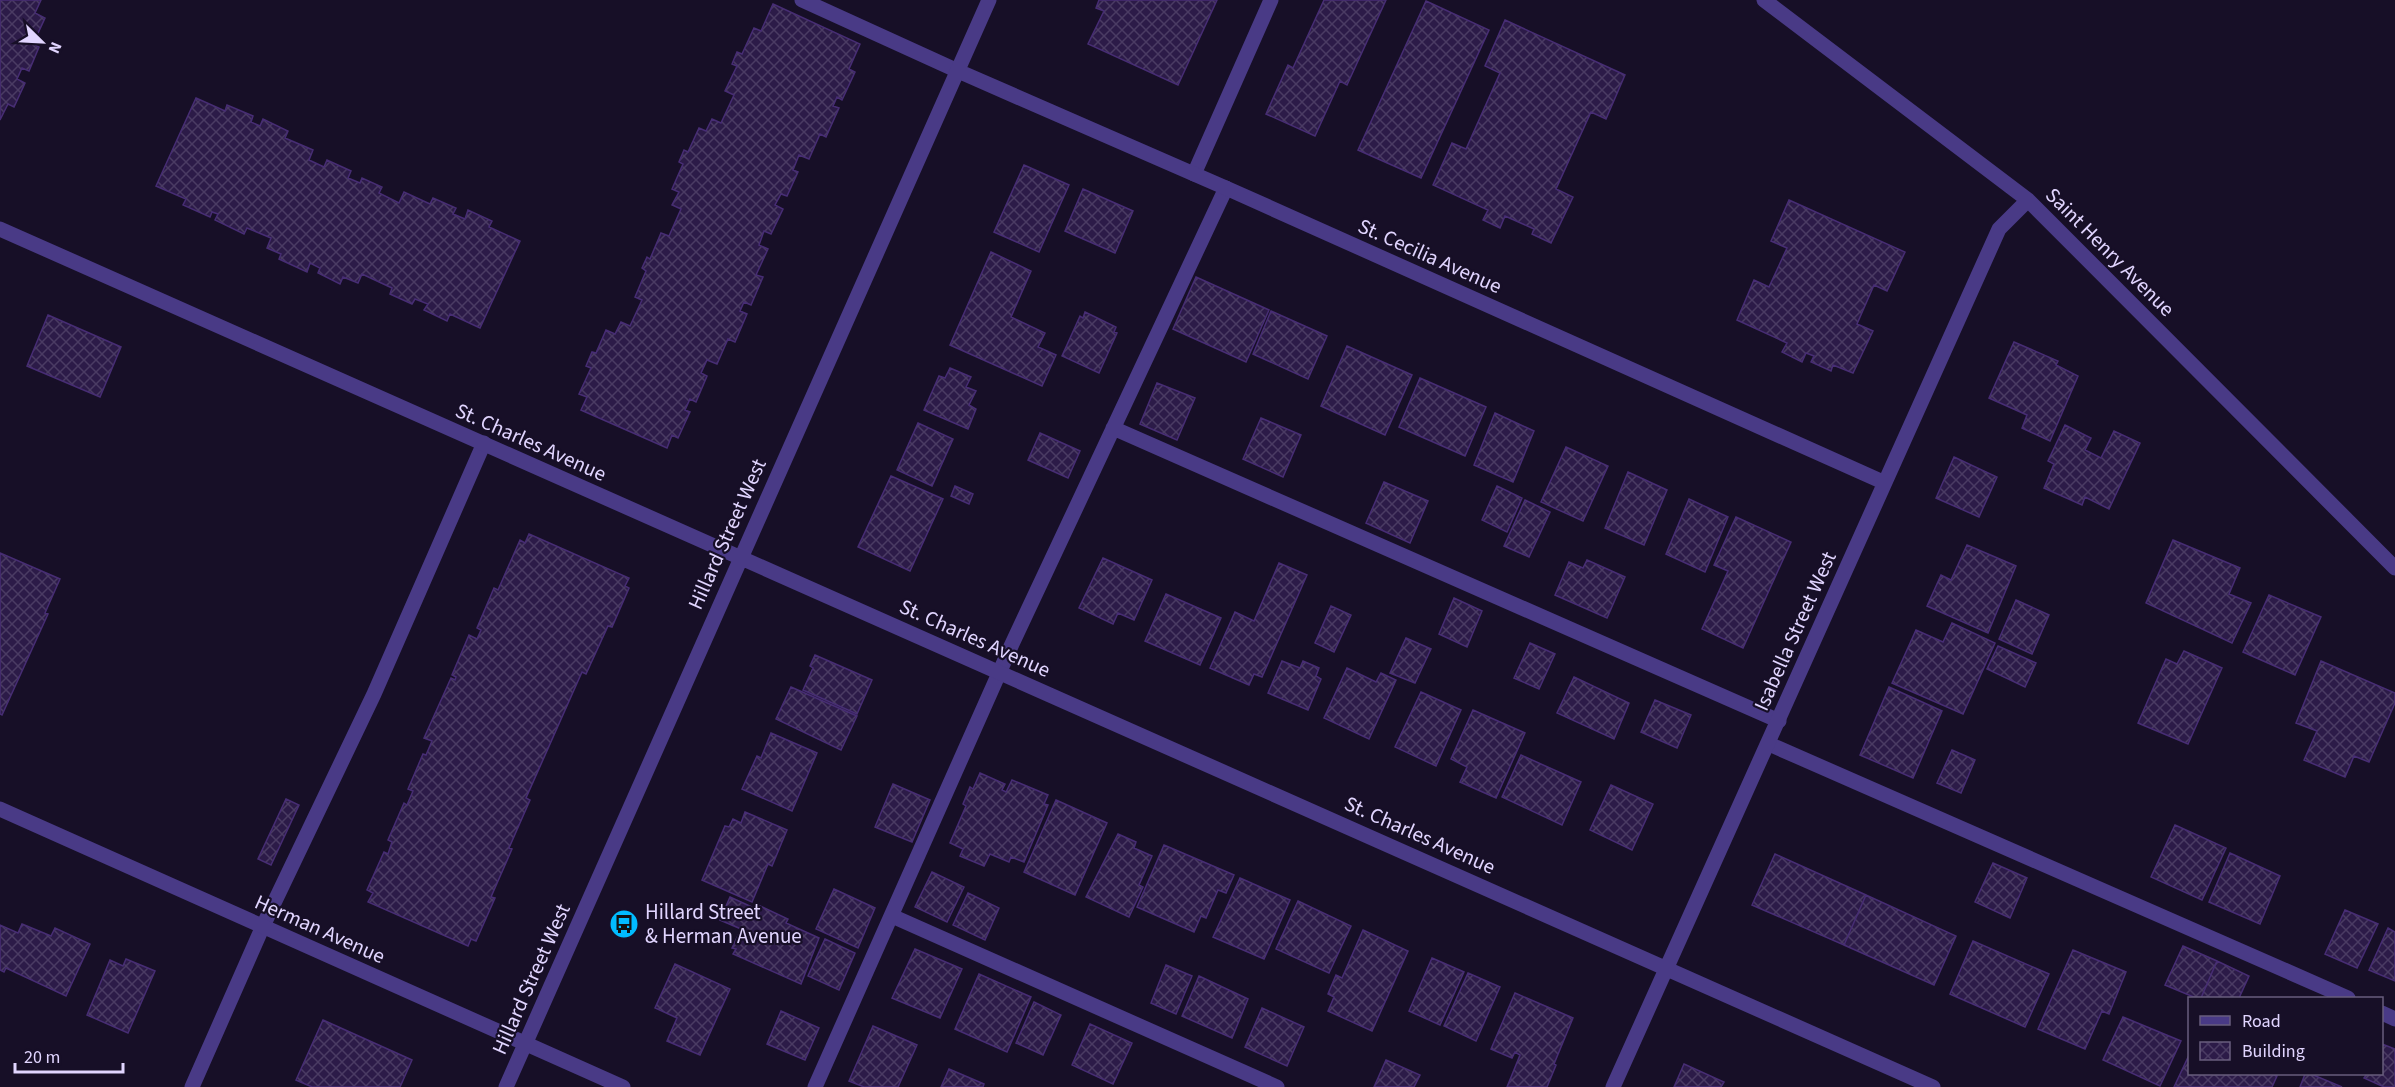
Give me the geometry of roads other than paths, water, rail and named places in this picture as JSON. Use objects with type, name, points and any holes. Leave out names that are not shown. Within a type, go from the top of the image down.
[{"type":"street","name":"St. Cecilia Avenue","points":[[802,0],[1883,482]]},
{"type":"street","name":"Hillard Street West","points":[[506,1087],[989,0]]},
{"type":"street","points":[[1194,174],[1271,0]]},
{"type":"street","name":"Saint Henry Avenue","points":[[1764,0],[2028,200],[2395,568]]},
{"type":"street","points":[[815,1087],[1000,672],[1226,188]]},
{"type":"street","name":"Isabella Street West","points":[[1613,1087],[1769,744],[1883,482],[1999,229],[2028,200]]},
{"type":"street","name":"St. Charles Avenue","points":[[0,230],[1933,1087]]},
{"type":"street","points":[[1113,428],[1779,721]]},
{"type":"street","points":[[192,1087],[263,926],[374,694],[483,443]]},
{"type":"street","points":[[1769,744],[2343,997]]},
{"type":"street","name":"Herman Avenue","points":[[0,809],[623,1087]]},
{"type":"street","points":[[892,916],[1277,1087]]},
{"type":"place","name":"Hillard Street & Herman Avenue","points":[[624,924]]}]
